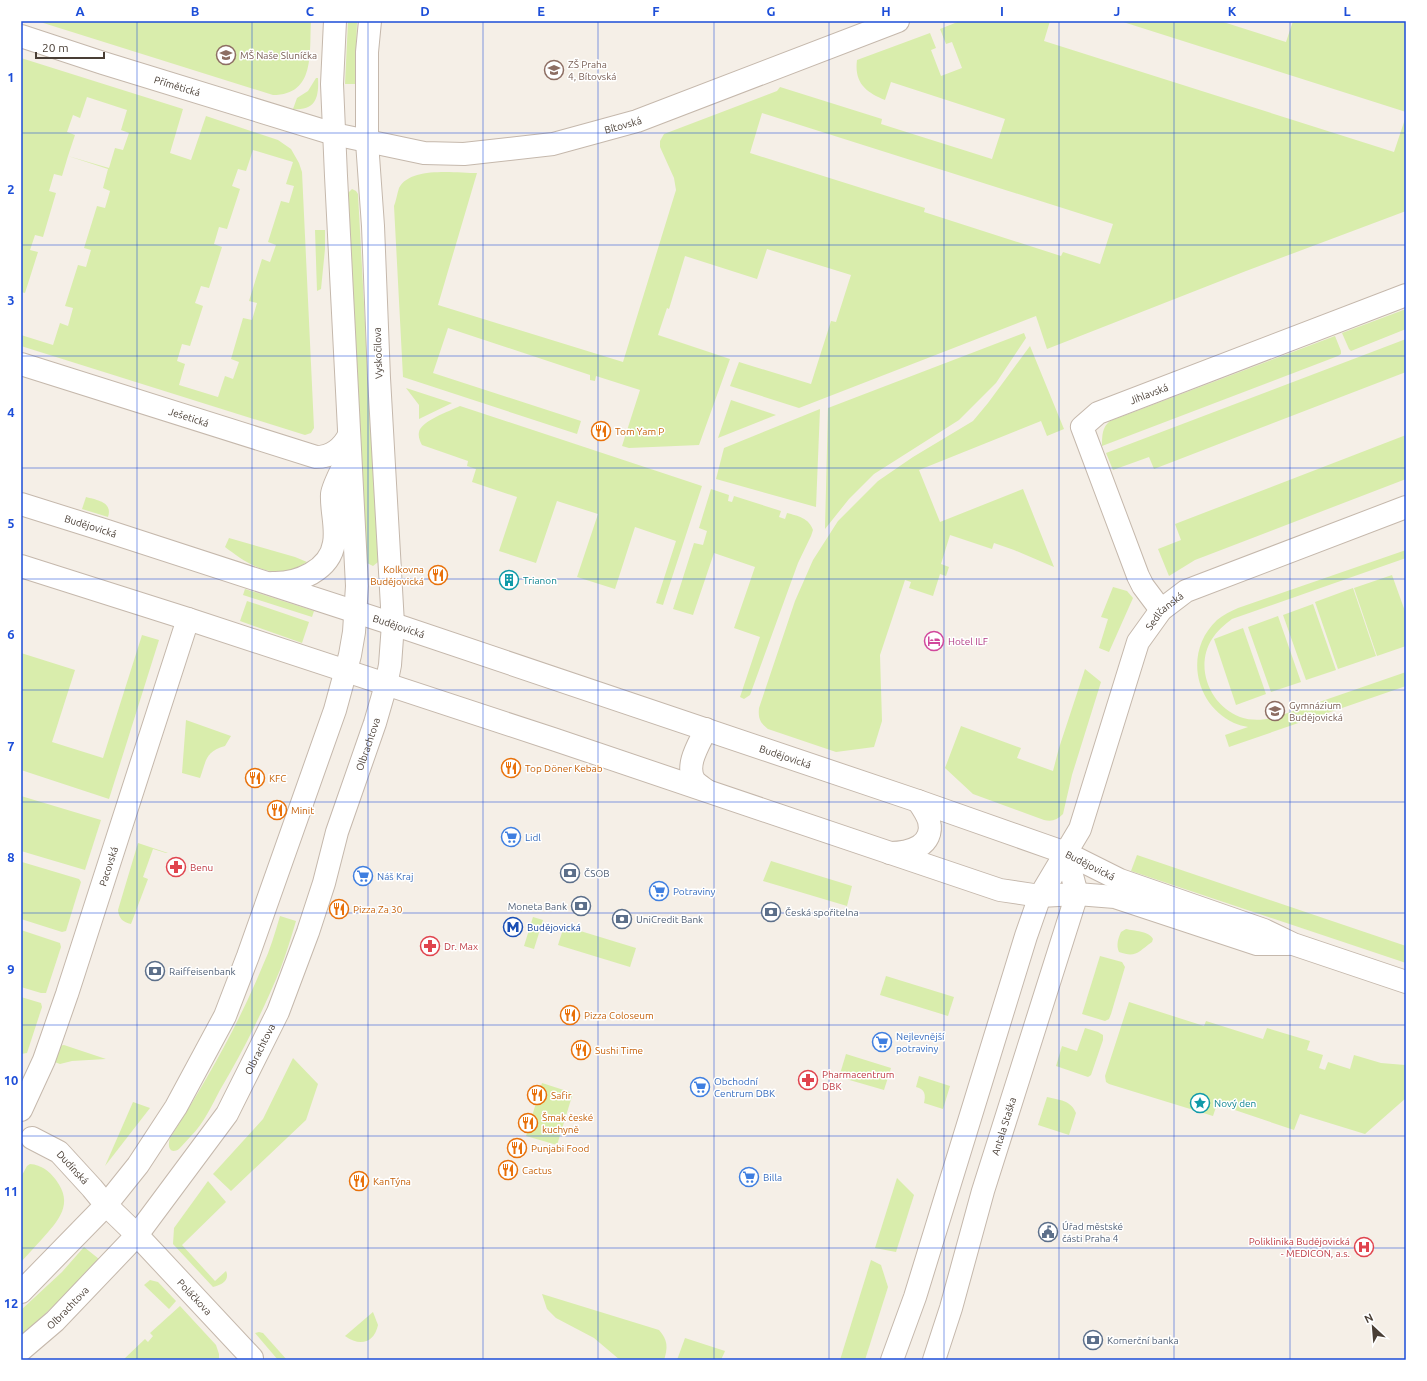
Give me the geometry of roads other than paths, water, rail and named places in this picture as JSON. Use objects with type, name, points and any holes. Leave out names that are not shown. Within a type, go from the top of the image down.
[{"type":"street","points":[[21,1292],[106,1205],[138,1165],[172,1114],[225,1016],[248,956],[347,672],[354,632],[357,586],[332,84],[335,21]]},
{"type":"street","name":"Vyskočilova","points":[[370,21],[367,52],[367,142],[373,226],[378,378],[393,624],[390,665],[386,685]]},
{"type":"street","name":"Bítovská","points":[[334,134],[424,153],[458,154],[552,144],[637,121],[898,21]]},
{"type":"street","name":"Přímětická","points":[[21,36],[334,134]]},
{"type":"street","name":"Jihlavská","points":[[1161,610],[1143,586],[1138,576],[1082,427],[1098,413],[1406,295]]},
{"type":"street","name":"Ješetická","points":[[21,364],[316,457],[331,454],[344,444],[349,445]]},
{"type":"street","points":[[266,583],[279,583],[301,578],[316,570],[330,555],[334,542],[332,492],[349,445]]},
{"type":"street","name":"Budějovická","points":[[21,504],[393,624],[918,801],[1066,853],[1120,880],[1264,930],[1293,944],[1406,982]]},
{"type":"street","name":"Sedlčanská","points":[[1040,896],[1080,829],[1138,642],[1161,610],[1186,591],[1406,507]]},
{"type":"street","name":"Budějovická","points":[[21,566],[188,619],[706,790],[1000,890],[1040,896],[1077,894],[1115,897],[1257,944],[1293,944]]},
{"type":"street","name":"Pacovská","points":[[21,1110],[44,1060],[67,994],[188,619]]},
{"type":"street","name":"Olbrachtova","points":[[21,1350],[55,1321],[137,1235],[226,1114],[278,1012],[308,932],[324,883],[337,832],[386,685]]},
{"type":"street","points":[[706,729],[691,762],[693,779],[706,790]]},
{"type":"street","points":[[887,852],[906,852],[920,846],[925,841],[928,835],[929,822],[918,801]]},
{"type":"street","points":[[1066,853],[1077,894]]},
{"type":"street","name":"Antala Staška","points":[[934,1360],[951,1308],[983,1191],[1077,894]]},
{"type":"street","points":[[892,1360],[915,1297],[1040,896]]},
{"type":"street","points":[[21,1117],[32,1127],[27,1145]]},
{"type":"street","name":"Dudínská","points":[[27,1145],[59,1152],[106,1205],[137,1235]]},
{"type":"street","name":"Poláčkova","points":[[137,1235],[251,1359]]},
{"type":"place","name":"MŠ Naše Sluníčka","points":[[226,55]]},
{"type":"place","name":"ZŠ Praha 4, Bítovská","points":[[554,70]]},
{"type":"place","name":"Tom Yam P","points":[[601,431]]},
{"type":"place","name":"Kolkovna Budějovická","points":[[438,575]]},
{"type":"place","name":"Trianon","points":[[509,580]]},
{"type":"place","name":"Hotel ILF","points":[[934,641]]},
{"type":"place","name":"Gymnázium Budějovická","points":[[1275,711]]},
{"type":"place","name":"Top Döner Kebab","points":[[511,768]]},
{"type":"place","name":"KFC","points":[[255,778]]},
{"type":"place","name":"Minit","points":[[277,810]]},
{"type":"place","name":"Lidl","points":[[511,837]]},
{"type":"place","name":"Benu","points":[[176,867]]},
{"type":"place","name":"ČSOB","points":[[570,873]]},
{"type":"place","name":"Náš Kraj","points":[[363,876]]},
{"type":"place","name":"Potraviny","points":[[659,891]]},
{"type":"place","name":"Moneta Bank","points":[[581,906]]},
{"type":"place","name":"Pizza Za 30","points":[[339,909]]},
{"type":"place","name":"Česká spořitelna","points":[[771,912]]},
{"type":"place","name":"UniCredit Bank","points":[[622,919]]},
{"type":"place","name":"Budějovická","points":[[513,927]]},
{"type":"place","name":"Dr. Max","points":[[430,946]]},
{"type":"place","name":"Raiffeisenbank","points":[[155,971]]},
{"type":"place","name":"Pizza Coloseum","points":[[570,1015]]},
{"type":"place","name":"Nejlevnější potraviny","points":[[882,1042]]},
{"type":"place","name":"Sushi Time","points":[[581,1050]]},
{"type":"place","name":"Pharmacentrum DBK","points":[[808,1080]]},
{"type":"place","name":"Obchodní Centrum DBK","points":[[700,1087]]},
{"type":"place","name":"Safir","points":[[537,1095]]},
{"type":"place","name":"Nový den","points":[[1200,1103]]},
{"type":"place","name":"Šmak české kuchyně","points":[[528,1123]]},
{"type":"place","name":"Punjabi Food","points":[[517,1148]]},
{"type":"place","name":"Cactus","points":[[508,1170]]},
{"type":"place","name":"Billa","points":[[749,1177]]},
{"type":"place","name":"KanTýna","points":[[359,1181]]},
{"type":"place","name":"Úřad městské části Praha 4","points":[[1048,1232]]},
{"type":"place","name":"Poliklinika Budějovická - MEDICON, a.s.","points":[[1364,1247]]},
{"type":"place","name":"Komerční banka","points":[[1093,1340]]}]
